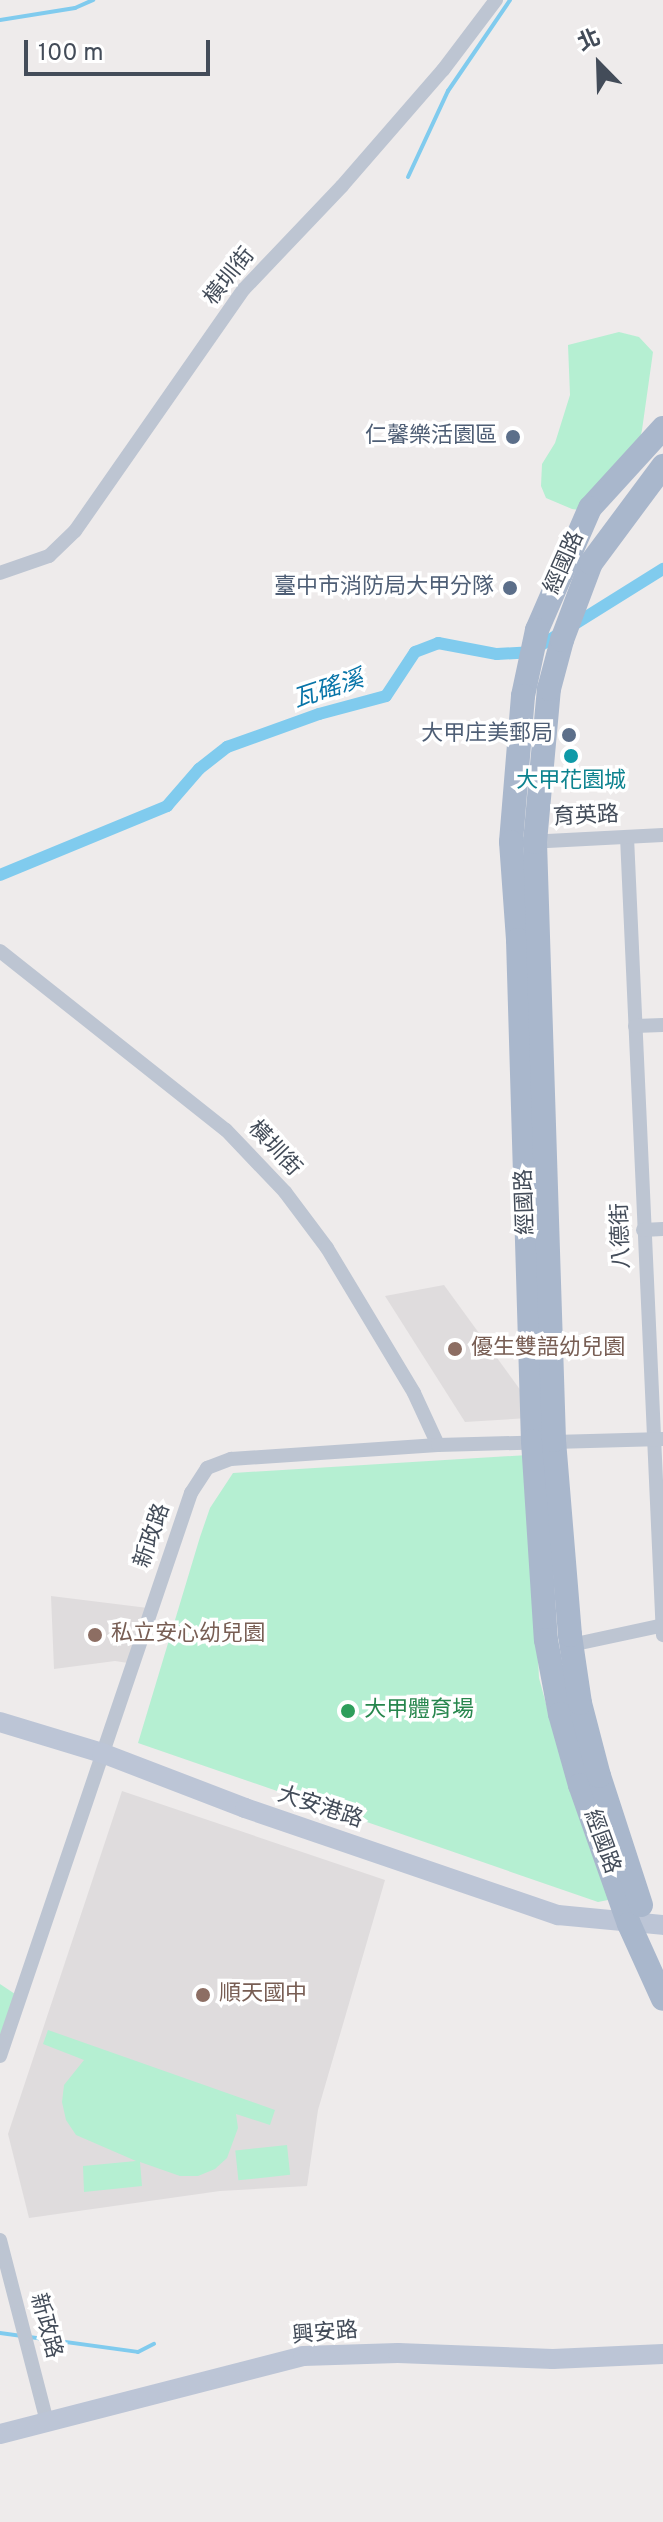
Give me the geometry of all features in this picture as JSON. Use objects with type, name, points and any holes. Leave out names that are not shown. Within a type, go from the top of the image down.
[{"type":"main road","name":"經國路","points":[[663,428],[590,508],[537,630],[529,661],[518,955],[543,1440],[546,1640],[580,1785],[663,1958]]},
{"type":"main road","name":"經國路","points":[[523,842],[549,689],[572,613],[591,563],[663,466]]},
{"type":"main road","name":"經國路","points":[[543,1440],[580,1703],[599,1776],[647,1925],[663,1999]]},
{"type":"street","name":"橫圳街","points":[[0,573],[49,556],[75,531],[244,289],[362,163],[443,70],[496,0]]},
{"type":"street","name":"育英路","points":[[523,842],[663,835]]},
{"type":"street","name":"八德街","points":[[627,837],[643,1230],[658,1439],[661,1632]]},
{"type":"street","name":"橫圳街","points":[[0,951],[226,1130],[285,1192],[327,1248],[414,1393],[438,1445]]},
{"type":"street","points":[[635,1026],[663,1025]]},
{"type":"street","points":[[643,1230],[663,1229]]},
{"type":"street","name":"新政路","points":[[0,2056],[191,1493],[207,1468],[231,1459],[438,1445],[658,1439]]},
{"type":"street","points":[[571,1645],[661,1632]]},
{"type":"street","name":"大安港路","points":[[0,1722],[102,1753],[245,1808],[558,1915],[647,1925]]},
{"type":"street","name":"新政路","points":[[0,2240],[47,2422]]},
{"type":"street","name":"興安路","points":[[0,2434],[303,2356],[398,2353],[553,2359],[663,2354]]},
{"type":"shaded area","name":"優生雙語幼兒園","points":[[444,1285],[529,1402],[529,1418],[465,1422],[385,1296]]},
{"type":"shaded area","name":"私立安心幼兒園","points":[[51,1596],[148,1608],[128,1663],[115,1661],[54,1669]]},
{"type":"shaded area","name":"順天國中","points":[[122,1791],[385,1880],[318,2110],[307,2186],[220,2191],[29,2218],[8,2134]]},
{"type":"green space","points":[[619,332],[639,337],[653,352],[639,443],[579,510],[572,509],[546,498],[541,486],[542,464],[555,443],[570,395],[568,345]]},
{"type":"green space","name":"大甲體育場","points":[[528,1455],[539,1678],[563,1766],[613,1899],[598,1902],[138,1743],[210,1508],[233,1473]]},
{"type":"green space","points":[[0,1984],[15,1994],[0,2036]]},
{"type":"green space","points":[[48,2030],[275,2110],[270,2125],[236,2114],[238,2128],[227,2158],[215,2169],[198,2176],[180,2176],[140,2162],[142,2186],[84,2192],[83,2166],[136,2161],[76,2135],[66,2120],[62,2102],[64,2085],[84,2060],[43,2044]]},
{"type":"green space","points":[[287,2145],[290,2175],[238,2180],[235,2150]]},
{"type":"waterway","points":[[0,20],[75,8],[93,0]]},
{"type":"waterway","points":[[408,177],[448,91],[510,0]]},
{"type":"waterway","name":"瓦磘溪","points":[[0,875],[167,806],[199,769],[227,747],[319,714],[386,696],[415,652],[438,643],[497,654],[530,652],[663,569]]},
{"type":"waterway","points":[[0,2333],[138,2352],[154,2344]]},
{"type":"place","name":"仁馨樂活園區","points":[[513,437]]},
{"type":"place","name":"臺中市消防局大甲分隊","points":[[510,588]]},
{"type":"place","name":"大甲庄美郵局","points":[[569,735]]},
{"type":"place","name":"大甲花園城","points":[[571,756]]},
{"type":"place","name":"優生雙語幼兒園","points":[[455,1349]]},
{"type":"place","name":"私立安心幼兒園","points":[[95,1635]]},
{"type":"place","name":"大甲體育場","points":[[348,1711]]},
{"type":"place","name":"順天國中","points":[[203,1995]]}]
